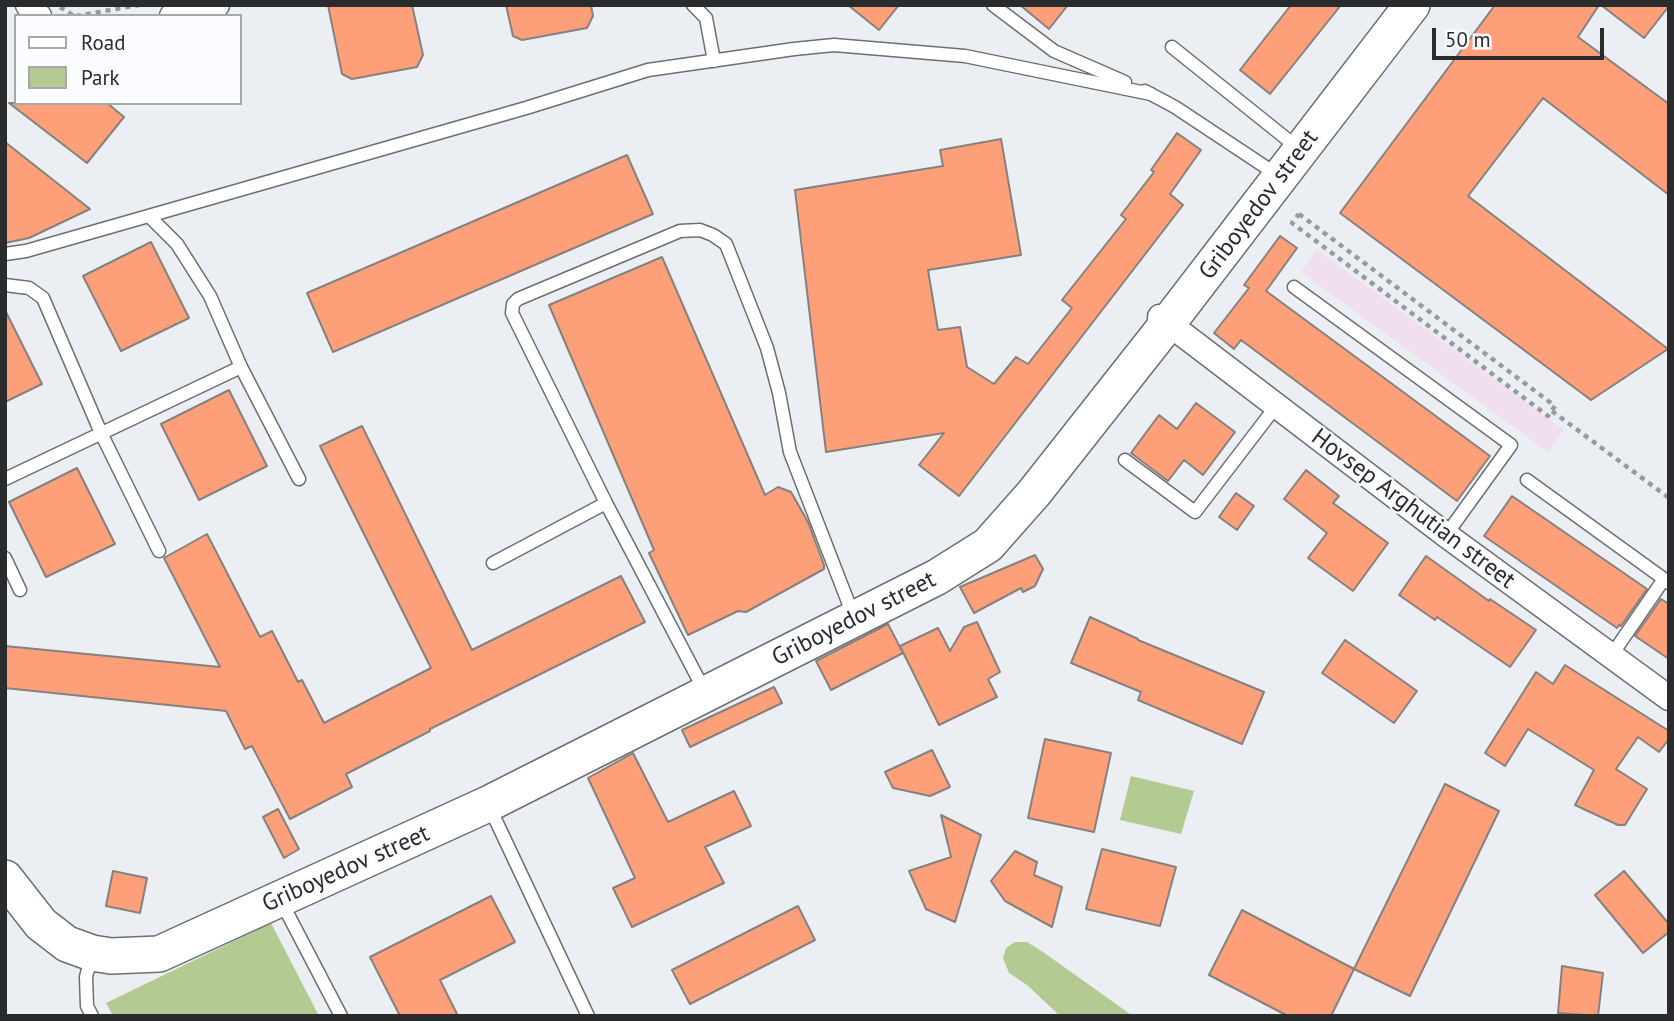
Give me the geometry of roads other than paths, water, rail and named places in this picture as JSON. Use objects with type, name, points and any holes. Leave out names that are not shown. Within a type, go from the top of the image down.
[{"type":"street","points":[[180,14],[217,5]]},
{"type":"street","name":"Griboyedov street","points":[[94,948],[162,939],[277,893],[485,799],[937,577],[988,545],[1034,493],[1296,146],[1398,5]]},
{"type":"street","name":"Griboyedov street","points":[[485,799],[850,607],[932,568],[979,537],[1164,320],[1270,170],[1296,146],[1412,5]]},
{"type":"street","name":"Hovsep Arghutian street","points":[[1164,320],[1446,535],[1669,698]]},
{"type":"street","points":[[5,860],[56,923],[94,948]]},
{"type":"street","points":[[5,878],[50,932],[67,944],[94,948]]},
{"type":"lane","points":[[694,5],[706,18],[714,61]]},
{"type":"lane","points":[[993,5],[1054,51],[1175,107],[1270,170]]},
{"type":"lane","points":[[5,254],[26,251],[149,216],[648,70],[834,45],[965,56],[1151,94]]},
{"type":"lane","points":[[1172,47],[1296,146]]},
{"type":"lane","points":[[149,216],[177,244],[210,296],[241,367],[299,479]]},
{"type":"lane","points":[[702,685],[606,503],[512,313],[513,303],[518,299],[680,230],[700,230],[726,244],[767,348],[790,452],[850,607]]},
{"type":"lane","points":[[5,285],[29,288],[44,298],[101,433],[159,551]]},
{"type":"lane","points":[[1294,287],[1511,445],[1446,535]]},
{"type":"lane","points":[[5,478],[241,367]]},
{"type":"lane","points":[[1125,460],[1195,512],[1277,405]]},
{"type":"lane","points":[[1527,480],[1666,581],[1611,656]]},
{"type":"lane","points":[[494,563],[606,503]]},
{"type":"lane","points":[[5,558],[20,590]]},
{"type":"lane","points":[[485,799],[588,1016]]},
{"type":"lane","points":[[277,893],[341,1016]]},
{"type":"lane","points":[[92,1016],[87,1006],[86,977],[94,948]]}]
